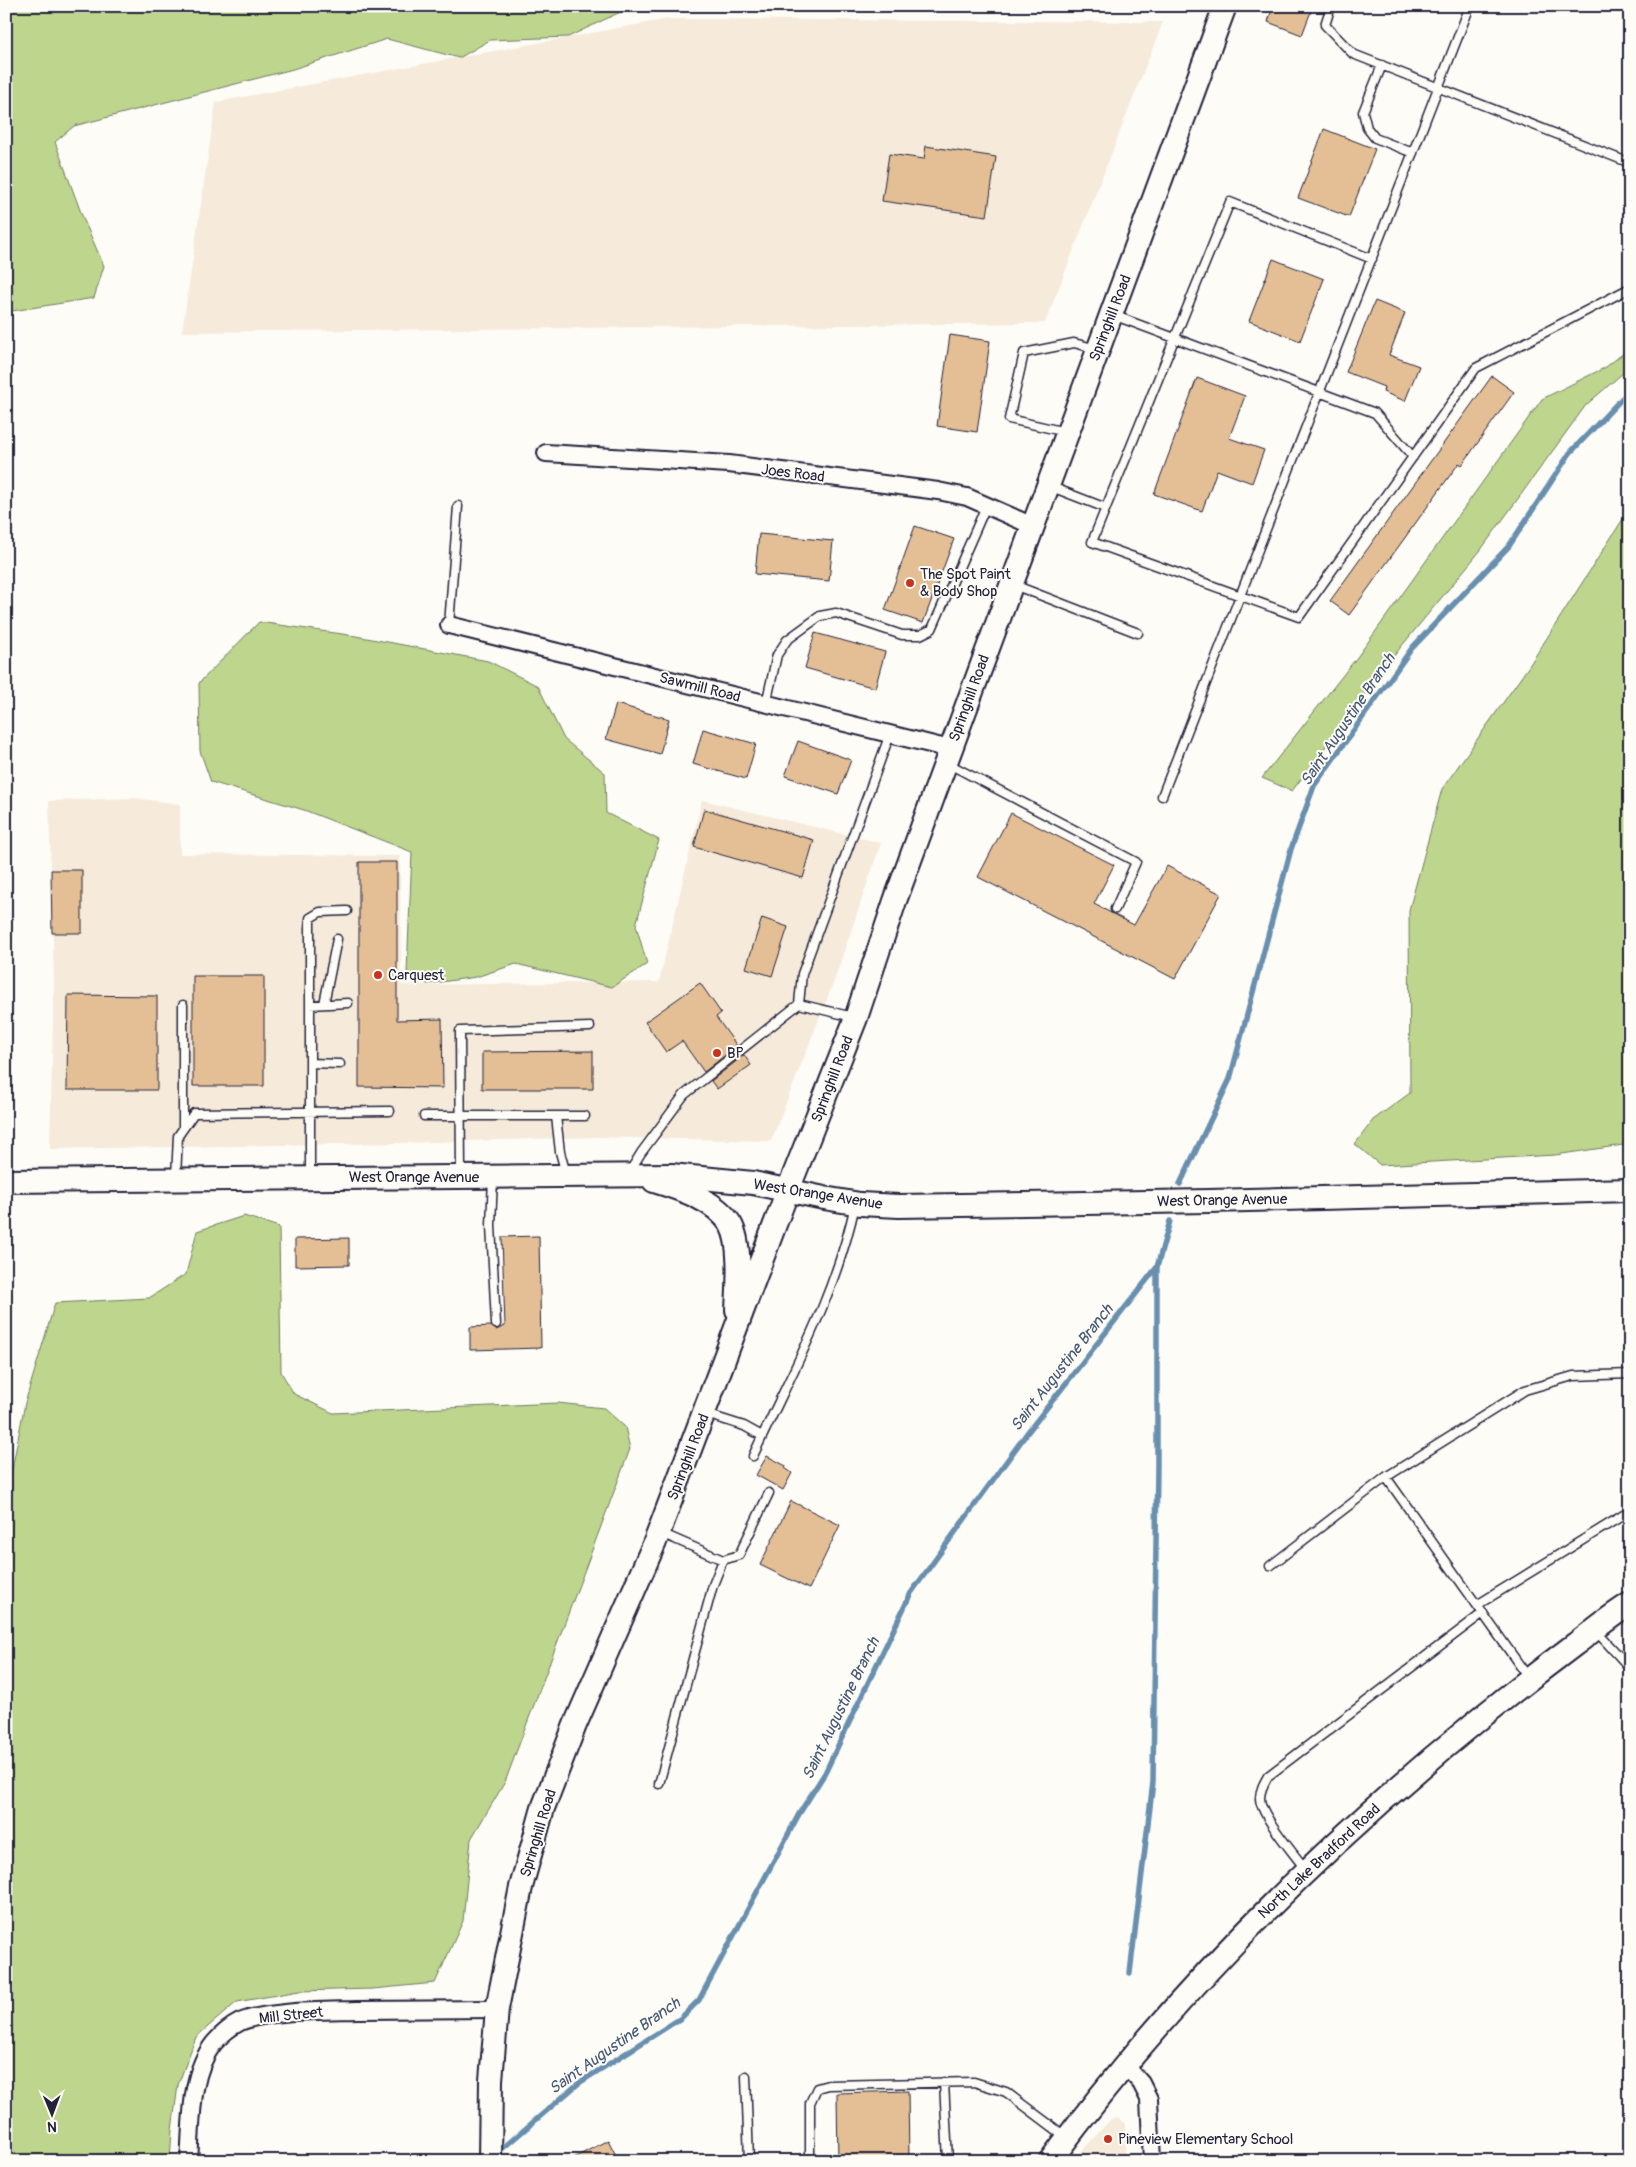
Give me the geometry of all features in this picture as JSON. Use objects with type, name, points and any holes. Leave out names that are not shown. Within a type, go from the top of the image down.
[{"type":"main road","name":"Springhill Road","points":[[490,2161],[491,2080],[497,2008],[521,1887],[543,1808],[575,1725],[659,1532],[788,1190],[856,1018],[895,901],[1225,6]]},
{"type":"main road","name":"West Orange Avenue","points":[[6,1180],[627,1175],[709,1177],[753,1183],[855,1203],[942,1206],[1630,1190]]},
{"type":"main road","points":[[627,1175],[666,1185],[692,1195],[719,1212],[731,1226],[736,1242],[737,1261],[736,1328]]},
{"type":"main road","name":"North Lake Bradford Road","points":[[1050,2161],[1125,2065],[1184,1997],[1248,1929],[1307,1872],[1422,1765],[1530,1679],[1630,1604]]},
{"type":"street","name":"Joes Road","points":[[546,453],[729,464],[938,491],[967,497],[987,504],[1033,526]]},
{"type":"street","name":"Sawmill Road","points":[[449,625],[890,734],[948,756]]},
{"type":"street","name":"Mill Street","points":[[190,2161],[193,2104],[205,2058],[213,2044],[238,2023],[282,2014],[314,2011],[497,2008]]},
{"type":"street","points":[[1125,2065],[1141,2083],[1149,2099],[1152,2161]]},
{"type":"lane","points":[[1331,6],[1325,25],[1353,54],[1630,163]]},
{"type":"lane","points":[[1162,796],[1470,6]]},
{"type":"lane","points":[[1382,65],[1363,112],[1367,128],[1375,138],[1413,153]]},
{"type":"lane","points":[[1372,259],[1230,202],[1092,542],[1299,617],[1476,368],[1630,288]]},
{"type":"lane","points":[[1112,314],[1376,413],[1413,457]]},
{"type":"lane","points":[[1068,432],[1009,419],[1024,353],[1074,343],[1099,349]]},
{"type":"lane","points":[[1048,486],[1106,508]]},
{"type":"lane","points":[[766,704],[777,655],[786,640],[820,616],[836,613],[902,635],[920,635],[932,629],[987,504]]},
{"type":"lane","points":[[449,625],[458,506]]},
{"type":"lane","points":[[1012,584],[1138,632]]},
{"type":"lane","points":[[627,1175],[684,1094],[799,1004],[802,974],[890,734]]},
{"type":"lane","points":[[948,756],[1136,862],[1115,909]]},
{"type":"lane","points":[[310,1178],[310,918],[320,912],[347,911]]},
{"type":"lane","points":[[324,1004],[337,939]]},
{"type":"lane","points":[[310,1005],[348,1003]]},
{"type":"lane","points":[[799,1004],[856,1018]]},
{"type":"lane","points":[[183,1005],[183,1129]]},
{"type":"lane","points":[[461,1176],[460,1031],[590,1028]]},
{"type":"lane","points":[[310,1064],[340,1064]]},
{"type":"lane","points":[[176,1179],[178,1136],[194,1113],[390,1111]]},
{"type":"lane","points":[[424,1116],[585,1116]]},
{"type":"lane","points":[[556,1116],[560,1152],[566,1176]]},
{"type":"lane","points":[[493,1176],[491,1225],[496,1324]]},
{"type":"lane","points":[[753,1456],[828,1297],[848,1236],[855,1203]]},
{"type":"lane","points":[[1270,1566],[1386,1477],[1525,1390],[1573,1376],[1630,1374]]},
{"type":"lane","points":[[704,1414],[744,1426],[762,1436]]},
{"type":"lane","points":[[1386,1477],[1530,1679]]},
{"type":"lane","points":[[659,1532],[723,1560],[738,1555],[769,1493]]},
{"type":"lane","points":[[1477,1605],[1630,1511]]},
{"type":"lane","points":[[659,1784],[713,1585],[723,1560]]},
{"type":"lane","points":[[1307,1872],[1264,1813],[1260,1799],[1268,1776],[1483,1613]]},
{"type":"lane","points":[[1594,1630],[1630,1668]]},
{"type":"lane","points":[[746,2076],[749,2161]]},
{"type":"lane","points":[[944,2082],[948,2161]]},
{"type":"lane","points":[[810,2161],[810,2103],[817,2088],[828,2085],[974,2082],[1006,2092],[1067,2138]]},
{"type":"shaded area","points":[[668,19],[1163,22],[1045,323],[182,332],[216,102]]},
{"type":"shaded area","points":[[134,798],[180,804],[180,854],[400,856],[401,985],[659,982],[702,800],[881,843],[834,981],[771,1141],[595,1137],[401,1143],[50,1149],[54,981],[49,801]]},
{"type":"shaded area","name":"Pineview Elementary School","points":[[1118,2118],[1125,2124],[1125,2161],[1073,2161],[1110,2120]]},
{"type":"green space","points":[[6,6],[633,6],[568,37],[490,40],[459,58],[387,39],[293,69],[74,126],[55,142],[83,218],[104,266],[94,298],[6,312]]},
{"type":"green space","points":[[1630,348],[1630,367],[1586,405],[1480,551],[1400,648],[1292,791],[1262,778],[1358,656],[1542,399],[1606,367]]},
{"type":"green space","points":[[1630,508],[1630,1144],[1555,1155],[1380,1165],[1355,1144],[1373,1120],[1410,1093],[1409,910],[1442,789],[1529,666]]},
{"type":"green space","points":[[259,622],[356,636],[488,661],[538,686],[564,739],[605,773],[606,813],[659,840],[636,925],[647,964],[612,987],[516,964],[476,977],[427,984],[407,972],[412,852],[304,810],[211,782],[200,751],[199,683]]},
{"type":"green space","points":[[244,1216],[279,1227],[281,1372],[294,1394],[333,1413],[558,1403],[604,1408],[625,1427],[630,1449],[505,1782],[471,1839],[463,1921],[435,1983],[373,1989],[299,1991],[237,2002],[196,2037],[178,2085],[170,2161],[6,2161],[6,1500],[25,1403],[55,1303],[149,1298],[186,1274],[197,1231]]},
{"type":"building","points":[[1273,6],[1313,6],[1302,35],[1268,22]]},
{"type":"building","points":[[1324,129],[1375,149],[1349,217],[1298,198]]},
{"type":"building","points":[[926,146],[996,157],[987,216],[882,201],[889,154],[924,159]]},
{"type":"building","points":[[1273,259],[1324,279],[1300,341],[1249,321]]},
{"type":"building","points":[[1375,301],[1405,313],[1389,355],[1419,366],[1405,401],[1383,392],[1384,387],[1346,372]]},
{"type":"building","points":[[950,335],[990,341],[977,432],[937,426]]},
{"type":"building","points":[[1492,376],[1514,392],[1462,465],[1459,463],[1349,615],[1330,601]]},
{"type":"building","points":[[1197,378],[1245,396],[1229,438],[1264,450],[1252,483],[1217,470],[1202,511],[1154,494]]},
{"type":"building","points":[[915,526],[954,539],[923,623],[885,610]]},
{"type":"building","points":[[759,534],[833,541],[829,581],[755,574]]},
{"type":"building","points":[[815,633],[885,652],[875,688],[805,668]]},
{"type":"building","points":[[616,704],[669,719],[660,754],[606,739]]},
{"type":"building","points":[[703,729],[756,744],[746,779],[693,764]]},
{"type":"building","points":[[798,741],[851,760],[838,794],[785,776]]},
{"type":"building","points":[[704,809],[814,840],[803,878],[694,847]]},
{"type":"building","points":[[1011,813],[1114,865],[1094,904],[1134,925],[1167,866],[1221,894],[1175,979],[978,877]]},
{"type":"building","name":"Carquest","points":[[359,862],[397,862],[397,1020],[442,1019],[443,1088],[359,1087]]},
{"type":"building","points":[[51,870],[82,870],[82,933],[52,933]]},
{"type":"building","points":[[762,918],[788,927],[772,976],[746,968]]},
{"type":"building","points":[[193,976],[264,976],[264,1086],[193,1086]]},
{"type":"building","points":[[700,983],[721,1013],[716,1017],[737,1046],[704,1072],[682,1041],[666,1052],[645,1022]]},
{"type":"building","points":[[68,995],[157,996],[157,1090],[67,1090]]},
{"type":"building","points":[[593,1051],[593,1089],[482,1089],[482,1052]]},
{"type":"building","points":[[744,1055],[751,1065],[717,1089],[711,1081]]},
{"type":"building","points":[[539,1236],[541,1348],[470,1350],[470,1327],[491,1326],[496,1330],[505,1326],[502,1237]]},
{"type":"building","points":[[349,1238],[349,1265],[295,1266],[295,1239]]},
{"type":"building","points":[[767,1456],[786,1466],[785,1468],[792,1473],[783,1490],[756,1475]]},
{"type":"building","points":[[791,1501],[840,1525],[809,1589],[760,1565]]},
{"type":"building","points":[[908,2091],[909,2161],[838,2161],[837,2093]]},
{"type":"building","points":[[608,2140],[619,2161],[568,2161]]},
{"type":"waterway","name":"Saint Augustine Branch","points":[[1180,1184],[1230,1079],[1291,849],[1314,786],[1412,648],[1509,546],[1570,453],[1630,390]]},
{"type":"waterway","name":"Saint Augustine Branch","points":[[496,2154],[579,2083],[681,2018],[699,2000],[799,1814],[825,1773],[911,1593],[1027,1433],[1157,1267],[1170,1221]]},
{"type":"waterway","points":[[1130,1973],[1153,1782],[1157,1465],[1157,1267]]},
{"type":"place","name":"The Spot Paint & Body Shop","points":[[910,583]]},
{"type":"place","name":"Carquest","points":[[378,975]]},
{"type":"place","name":"BP","points":[[717,1053]]},
{"type":"place","name":"Pineview Elementary School","points":[[1108,2139]]}]
